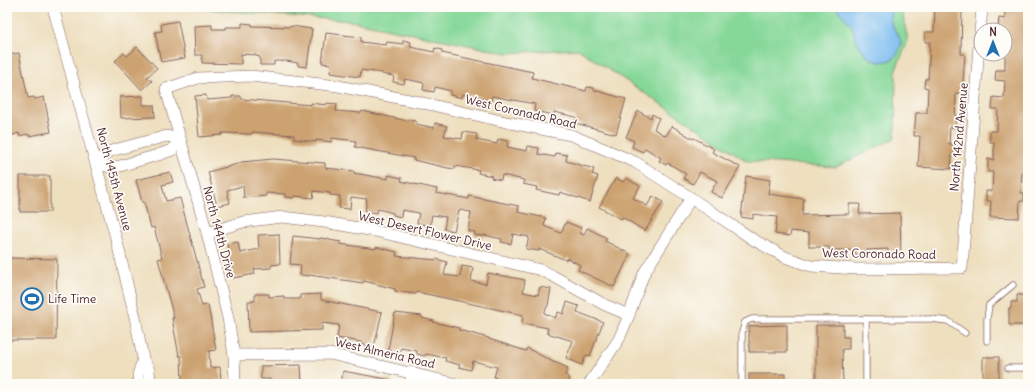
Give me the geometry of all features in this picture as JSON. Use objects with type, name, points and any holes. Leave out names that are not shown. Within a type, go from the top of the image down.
[{"type":"street","name":"North 145th Avenue","points":[[53,7],[128,288],[143,359],[149,370],[150,384]]},
{"type":"street","name":"North 142nd Avenue","points":[[962,268],[982,7]]},
{"type":"street","name":"West Coronado Road","points":[[166,89],[198,78],[251,76],[338,86],[419,102],[506,122],[571,134],[635,162],[754,240],[785,257],[811,266],[856,269],[962,268]]},
{"type":"street","name":"North 144th Drive","points":[[166,89],[207,233],[228,318],[234,355],[235,384]]},
{"type":"street","points":[[96,164],[109,152],[146,149],[172,150],[180,139],[168,136],[146,149],[114,168],[96,164]]},
{"type":"street","points":[[589,384],[619,339],[644,273],[692,198]]},
{"type":"street","name":"West Desert Flower Drive","points":[[207,233],[244,222],[282,217],[324,222],[375,231],[541,270],[605,305],[629,315]]},
{"type":"street","name":"West Almeria Road","points":[[234,355],[330,354],[413,372],[457,384]]},
{"type":"street","name":"North 145th Avenue","points":[[139,384],[138,375],[143,359]]},
{"type":"street","points":[[410,384],[413,372]]},
{"type":"lane","points":[[987,341],[987,315],[989,305],[1013,285]]},
{"type":"lane","points":[[742,384],[742,332],[745,322],[752,319],[948,320],[965,333]]},
{"type":"lane","points":[[866,319],[866,384]]},
{"type":"lane","points":[[1008,368],[1028,368]]},
{"type":"green space","points":[[179,7],[901,7],[908,41],[896,69],[895,138],[836,167],[747,161],[578,49],[507,53],[351,21]]},
{"type":"water","points":[[831,7],[892,7],[890,19],[901,43],[898,53],[894,58],[888,61],[879,62],[871,59],[866,55],[856,40],[852,26],[837,9]]},
{"type":"building","points":[[935,7],[962,7],[961,54],[965,54],[962,94],[956,93],[955,128],[950,127],[949,144],[958,144],[958,155],[952,154],[951,169],[918,167],[920,136],[914,136],[916,113],[927,113],[928,88],[924,87],[925,79],[928,79],[930,42],[925,42],[925,32],[934,32]]},
{"type":"building","points":[[1005,7],[1028,7],[1028,156],[1027,171],[1022,171],[1021,193],[1024,193],[1024,201],[1020,201],[1019,218],[990,217],[991,201],[986,201],[986,191],[992,191],[993,172],[988,172],[988,159],[994,160],[994,142],[990,142],[990,131],[997,131],[998,109],[992,109],[993,97],[1004,98],[1005,81],[995,80],[996,70],[1005,70],[1005,62],[1013,62],[1013,22],[999,22],[999,18],[1005,19]]},
{"type":"building","points":[[178,21],[185,58],[161,62],[155,32],[162,31],[161,24]]},
{"type":"building","points":[[242,23],[252,24],[252,26],[291,26],[312,29],[307,67],[298,66],[298,63],[286,61],[274,61],[274,65],[260,65],[260,57],[256,55],[241,54],[241,64],[202,63],[202,55],[195,55],[194,26],[212,25],[212,29],[226,29],[226,27],[242,27]]},
{"type":"building","points":[[326,33],[361,37],[361,42],[386,45],[387,42],[403,44],[403,40],[411,42],[410,47],[434,52],[435,48],[442,50],[442,53],[533,72],[532,78],[586,91],[587,87],[594,88],[594,90],[626,99],[616,134],[575,123],[576,117],[554,112],[554,115],[534,111],[535,104],[492,96],[491,102],[482,100],[482,97],[463,94],[462,98],[450,95],[451,91],[435,87],[434,92],[423,90],[424,83],[405,79],[404,84],[393,82],[394,76],[382,73],[361,70],[360,77],[330,73],[331,64],[322,63]]},
{"type":"building","points":[[137,47],[157,68],[147,77],[152,81],[142,90],[115,61],[124,53],[127,56]]},
{"type":"building","points":[[19,53],[28,98],[34,97],[35,99],[44,97],[51,132],[29,136],[28,134],[19,136],[19,133],[7,137],[7,55]]},
{"type":"building","points":[[206,95],[207,100],[241,96],[241,99],[311,105],[311,103],[326,105],[327,103],[337,104],[336,111],[361,113],[362,111],[408,121],[416,121],[416,124],[434,128],[435,123],[447,126],[444,136],[462,139],[463,132],[477,134],[476,140],[497,144],[498,139],[508,141],[507,147],[527,151],[528,146],[539,148],[538,154],[555,157],[556,153],[567,155],[566,161],[594,169],[592,174],[598,176],[590,202],[560,192],[559,195],[536,190],[537,187],[523,184],[524,180],[502,175],[501,180],[491,178],[492,176],[478,173],[479,170],[455,166],[455,169],[448,168],[413,160],[414,158],[355,147],[356,141],[332,138],[331,142],[316,140],[316,142],[294,139],[294,135],[252,132],[252,134],[222,133],[222,135],[199,137],[195,96]]},
{"type":"building","points":[[143,96],[143,105],[154,105],[155,117],[121,118],[120,97]]},
{"type":"building","points":[[638,111],[651,118],[652,114],[659,118],[654,129],[666,136],[672,126],[693,139],[694,138],[714,149],[712,152],[740,167],[722,198],[711,192],[717,181],[700,172],[693,184],[683,178],[686,174],[668,163],[666,165],[659,161],[661,158],[645,148],[643,152],[632,147],[634,141],[626,137]]},
{"type":"building","points":[[273,159],[325,163],[325,168],[354,171],[354,173],[388,179],[388,175],[402,178],[401,181],[437,189],[436,193],[469,199],[469,196],[519,206],[518,212],[546,218],[544,226],[561,233],[566,222],[581,228],[580,233],[584,235],[587,228],[607,238],[605,241],[630,254],[614,287],[578,270],[580,265],[567,258],[566,260],[539,249],[539,251],[526,249],[529,237],[513,234],[511,244],[501,242],[502,239],[484,235],[474,235],[475,232],[468,231],[471,212],[459,210],[454,231],[444,229],[446,217],[432,215],[430,226],[417,223],[419,213],[402,210],[401,217],[378,209],[377,213],[365,211],[367,199],[351,197],[350,209],[339,208],[340,196],[330,195],[330,193],[314,191],[313,198],[295,196],[295,198],[285,197],[285,194],[266,193],[266,196],[244,198],[243,186],[227,190],[230,203],[217,206],[208,172],[241,162]]},
{"type":"building","points":[[170,172],[173,182],[162,185],[166,201],[180,198],[204,287],[197,289],[202,306],[208,305],[216,350],[209,351],[210,368],[220,367],[221,380],[182,382],[181,356],[179,356],[172,318],[174,318],[158,259],[162,258],[154,227],[151,228],[136,180]]},
{"type":"building","points":[[20,176],[50,176],[50,212],[20,212]]},
{"type":"building","points":[[746,176],[770,180],[768,194],[804,199],[802,215],[849,214],[849,204],[860,204],[859,214],[900,213],[901,255],[888,255],[888,249],[867,250],[867,255],[855,255],[855,250],[829,250],[829,247],[809,247],[809,233],[791,231],[790,236],[775,234],[777,217],[753,214],[753,219],[741,217]]},
{"type":"building","points":[[616,178],[623,182],[626,178],[640,186],[633,198],[647,206],[653,196],[663,202],[645,231],[622,217],[621,219],[599,207]]},
{"type":"building","points":[[279,234],[280,264],[271,265],[271,268],[254,269],[255,274],[233,278],[227,244],[238,242],[240,253],[259,249],[258,235]]},
{"type":"building","points":[[293,236],[329,239],[341,242],[340,244],[376,249],[376,247],[397,252],[396,256],[436,259],[447,262],[444,275],[460,277],[462,266],[473,268],[471,281],[486,284],[488,273],[525,280],[523,292],[538,295],[540,287],[551,289],[548,305],[544,313],[555,318],[558,312],[563,314],[567,302],[579,306],[577,312],[603,322],[590,356],[586,355],[582,365],[566,358],[573,341],[547,333],[548,328],[522,323],[523,315],[417,292],[416,294],[395,291],[395,289],[364,281],[363,283],[300,275],[301,265],[290,264]]},
{"type":"building","name":"Life Time","points":[[7,258],[57,259],[56,340],[7,340]]},
{"type":"building","points":[[255,294],[269,294],[269,297],[284,296],[284,299],[300,299],[300,295],[321,294],[321,300],[382,312],[374,347],[361,344],[361,342],[337,338],[339,325],[322,323],[322,330],[249,332],[248,301],[255,301]]},
{"type":"building","points":[[1017,295],[1028,295],[1027,325],[1009,325],[1009,308],[1011,308],[1011,302],[1017,302]]},
{"type":"building","points":[[395,313],[422,316],[422,318],[434,321],[433,322],[459,328],[459,330],[489,338],[526,351],[527,348],[555,363],[568,368],[565,375],[570,378],[567,384],[530,384],[524,380],[522,384],[511,384],[494,377],[497,367],[473,361],[471,370],[445,361],[446,358],[426,354],[425,356],[417,354],[417,351],[401,348],[400,352],[388,350]]},
{"type":"building","points":[[787,325],[787,352],[749,352],[749,326]]},
{"type":"building","points":[[816,325],[843,325],[843,337],[849,337],[849,349],[842,349],[843,384],[816,384]]},
{"type":"building","points":[[983,357],[999,357],[999,381],[983,381]]},
{"type":"building","points":[[301,365],[302,384],[270,384],[270,379],[261,379],[261,366]]},
{"type":"building","points":[[343,371],[392,380],[391,384],[341,384]]},
{"type":"building","points":[[749,374],[785,374],[785,384],[749,384]]},
{"type":"place","name":"Life Time","points":[[32,299]]}]
